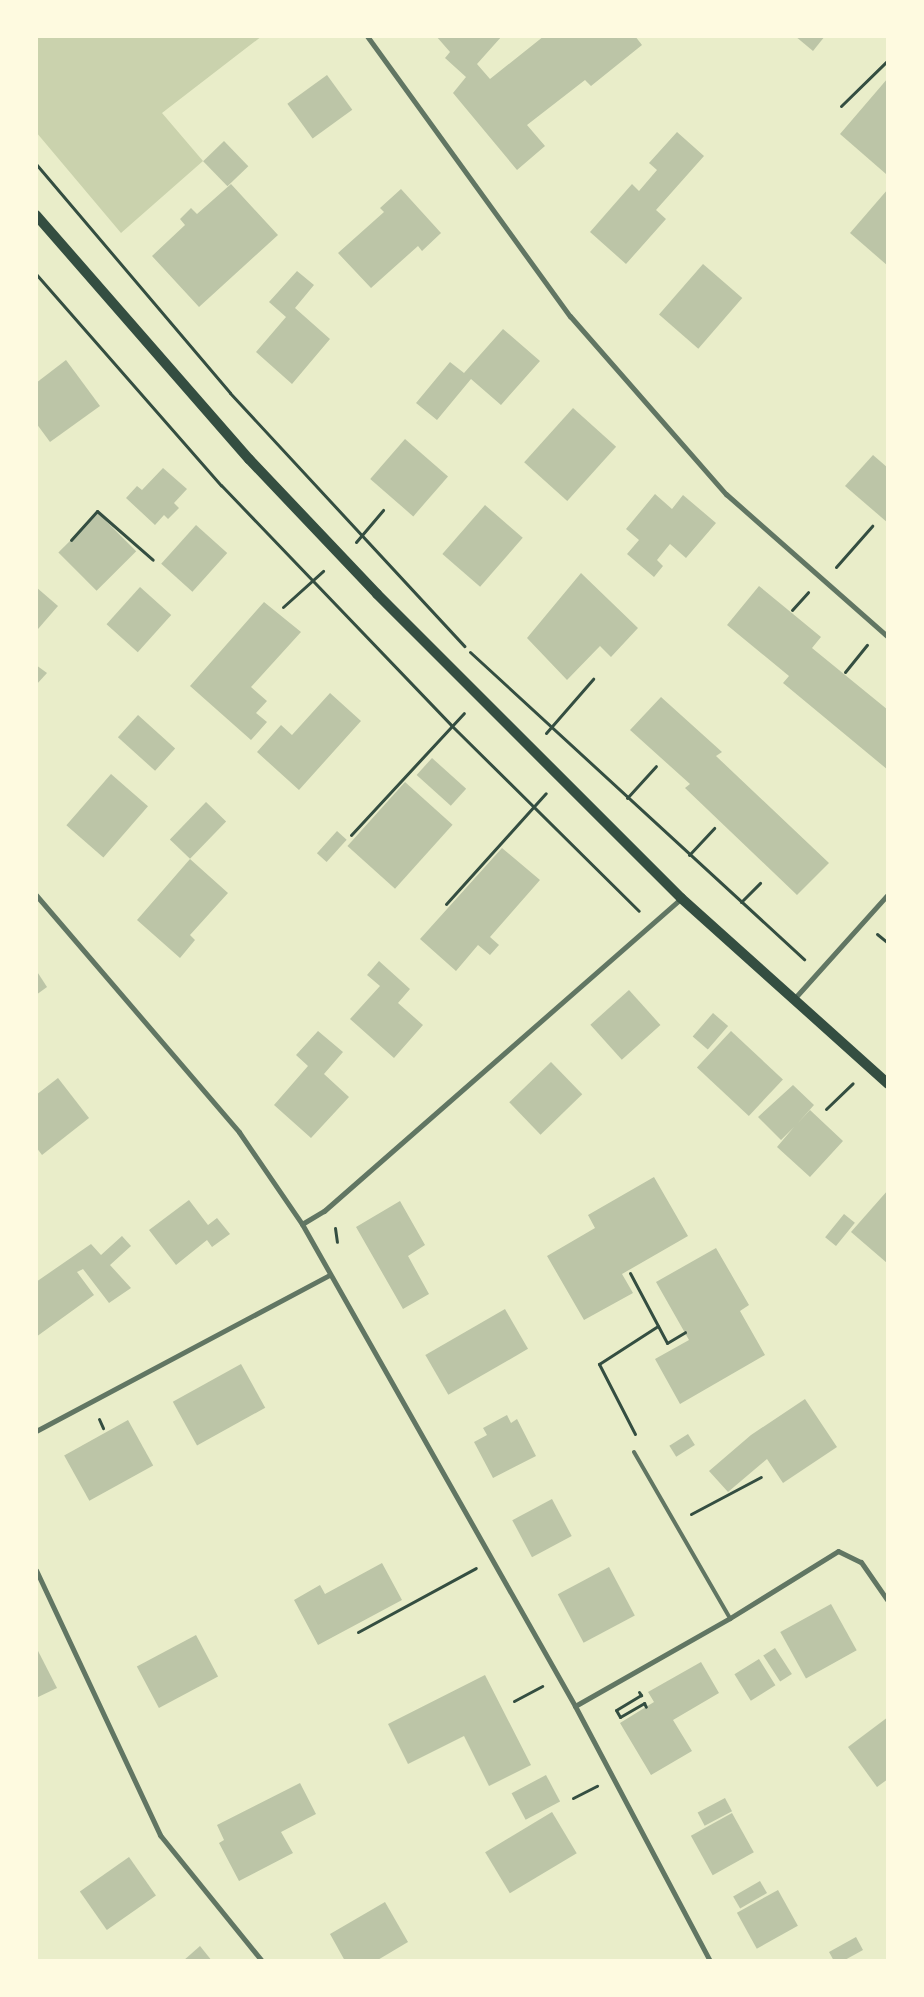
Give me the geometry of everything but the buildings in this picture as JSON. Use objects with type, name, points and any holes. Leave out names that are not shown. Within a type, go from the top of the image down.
[{"type":"main road","points":[[36,215],[242,452],[529,748],[682,898],[888,1084]]},
{"type":"street","points":[[367,36],[570,316],[726,494],[888,638]]},
{"type":"street","points":[[793,1000],[888,894]]},
{"type":"street","points":[[36,895],[239,1132],[302,1224],[575,1706],[710,1961]]},
{"type":"street","points":[[302,1224],[324,1211],[682,898]]},
{"type":"street","points":[[36,1431],[329,1274]]},
{"type":"street","points":[[575,1706],[730,1618],[838,1551],[860,1562],[888,1601]]},
{"type":"street","points":[[36,1570],[160,1835],[262,1961]]},
{"type":"lane","points":[[634,1452],[730,1618]]},
{"type":"path","points":[[841,106],[888,60]]},
{"type":"path","points":[[36,164],[230,393],[361,537],[467,649],[689,855],[820,972]]},
{"type":"path","points":[[36,274],[221,485],[451,725],[652,923]]},
{"type":"path","points":[[282,607],[361,537],[383,510]]},
{"type":"path","points":[[71,540],[97,511],[153,560]]},
{"type":"path","points":[[824,580],[872,526]]},
{"type":"path","points":[[845,672],[880,630]]},
{"type":"path","points":[[529,748],[551,728],[594,679]]},
{"type":"path","points":[[351,835],[451,725]]},
{"type":"path","points":[[627,798],[656,766]]},
{"type":"path","points":[[446,904],[559,778]]},
{"type":"path","points":[[689,855],[714,828]]},
{"type":"path","points":[[741,902],[760,883]]},
{"type":"path","points":[[826,1109],[870,1068]]},
{"type":"path","points":[[630,1273],[667,1343],[685,1332]]},
{"type":"path","points":[[634,1452],[636,1436],[599,1364],[658,1326]]},
{"type":"path","points":[[675,1523],[761,1477]]},
{"type":"path","points":[[358,1632],[492,1559]]},
{"type":"path","points":[[514,1701],[559,1678]]},
{"type":"path","points":[[635,1685],[641,1695],[616,1710],[620,1717],[644,1703],[646,1707]]},
{"type":"green space","points":[[36,36],[262,36],[162,113],[203,161],[121,233],[36,132]]}]
